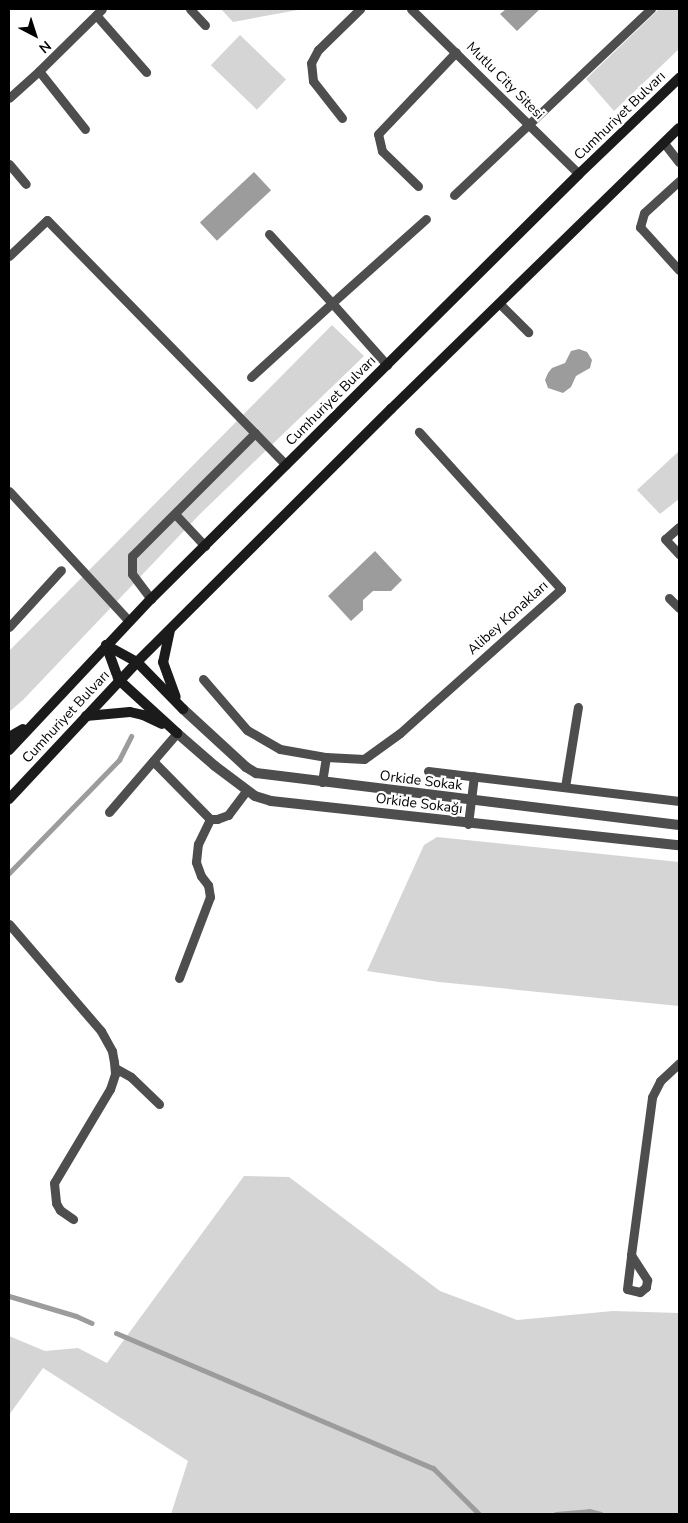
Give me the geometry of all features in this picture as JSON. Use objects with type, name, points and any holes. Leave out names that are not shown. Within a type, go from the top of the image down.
[{"type":"street","name":"Cumhuriyet Bulvarı","points":[[9,750],[106,644],[579,174],[679,78]]},
{"type":"street","name":"Cumhuriyet Bulvarı","points":[[9,799],[119,680],[679,128]]},
{"type":"street","points":[[171,628],[163,662],[172,690],[183,709]]},
{"type":"street","points":[[106,644],[137,662],[183,709]]},
{"type":"street","points":[[106,644],[119,680],[178,733]]},
{"type":"street","name":"Orkide Sokak","points":[[183,709],[246,767],[256,773],[679,825]]},
{"type":"street","points":[[86,716],[130,712],[144,715],[178,733]]},
{"type":"street","points":[[9,737],[35,722]]},
{"type":"street","name":"Orkide Sokağı","points":[[178,733],[215,766],[246,790],[255,796],[271,801],[468,824],[679,845]]},
{"type":"lane","points":[[190,9],[205,25]]},
{"type":"lane","points":[[342,118],[313,81],[311,63],[318,50],[360,9]]},
{"type":"lane","name":"Mutlu City Sitesi","points":[[411,9],[579,174]]},
{"type":"lane","points":[[454,195],[651,9]]},
{"type":"lane","points":[[9,98],[99,12],[146,72]]},
{"type":"lane","points":[[418,186],[382,151],[378,134],[456,52]]},
{"type":"lane","points":[[39,71],[85,129]]},
{"type":"lane","points":[[664,143],[679,162]]},
{"type":"lane","points":[[9,164],[26,184]]},
{"type":"lane","points":[[679,181],[644,213],[640,227],[679,270]]},
{"type":"lane","points":[[250,377],[426,219]]},
{"type":"lane","points":[[9,256],[47,220],[286,465]]},
{"type":"lane","points":[[269,234],[387,365]]},
{"type":"lane","points":[[500,304],[528,332]]},
{"type":"lane","name":"Alibey Konakları","points":[[204,679],[247,730],[280,749],[326,757],[364,759],[400,733],[561,589],[420,432]]},
{"type":"lane","points":[[151,599],[132,574],[132,556],[255,433]]},
{"type":"lane","points":[[9,491],[129,621]]},
{"type":"lane","points":[[175,514],[205,546]]},
{"type":"lane","points":[[679,526],[665,539],[679,554]]},
{"type":"lane","points":[[9,627],[61,570]]},
{"type":"lane","points":[[669,598],[679,608]]},
{"type":"lane","points":[[564,787],[578,707]]},
{"type":"lane","points":[[109,812],[178,733]]},
{"type":"lane","points":[[322,782],[326,757]]},
{"type":"lane","points":[[153,761],[210,819],[217,819],[228,815],[246,790]]},
{"type":"lane","points":[[428,771],[679,801]]},
{"type":"lane","points":[[468,824],[474,776]]},
{"type":"lane","points":[[179,978],[210,897],[208,885],[201,876],[196,862],[198,844],[210,819]]},
{"type":"lane","points":[[9,924],[101,1031],[112,1051],[115,1068],[110,1089],[54,1183],[56,1203],[66,1216],[73,1219]]},
{"type":"lane","points":[[631,1255],[652,1097],[660,1081],[679,1063]]},
{"type":"lane","points":[[115,1068],[131,1077],[159,1104]]},
{"type":"shaded area","points":[[221,9],[303,9],[233,22]]},
{"type":"shaded area","points":[[506,9],[540,9],[517,31],[500,14]]},
{"type":"shaded area","points":[[659,9],[679,9],[679,49],[614,111],[586,79]]},
{"type":"shaded area","points":[[240,35],[286,79],[257,110],[211,65]]},
{"type":"shaded area","points":[[254,172],[271,190],[217,241],[200,222]]},
{"type":"shaded area","points":[[332,325],[364,356],[199,515],[23,700],[9,712],[9,651]]},
{"type":"shaded area","points":[[579,349],[587,352],[592,360],[590,368],[576,376],[571,387],[563,393],[548,388],[545,380],[548,373],[552,368],[565,363],[571,351]]},
{"type":"shaded area","points":[[679,451],[679,499],[660,514],[637,490]]},
{"type":"shaded area","points":[[375,551],[402,580],[391,591],[373,591],[363,600],[363,610],[351,621],[328,596]]},
{"type":"shaded area","points":[[437,837],[679,862],[679,1006],[439,982],[367,971],[424,845]]},
{"type":"shaded area","points":[[244,1176],[289,1177],[440,1291],[517,1320],[613,1311],[679,1313],[679,1514],[171,1514],[188,1461],[43,1368],[9,1415],[9,1336],[45,1351],[78,1348],[107,1363]]},
{"type":"waterway","points":[[9,873],[119,760],[131,736]]},
{"type":"waterway","points":[[9,1296],[76,1316],[92,1323]]},
{"type":"waterway","points":[[116,1333],[433,1468],[479,1514]]},
{"type":"waterway","points":[[556,1514],[589,1511],[601,1514]]}]
